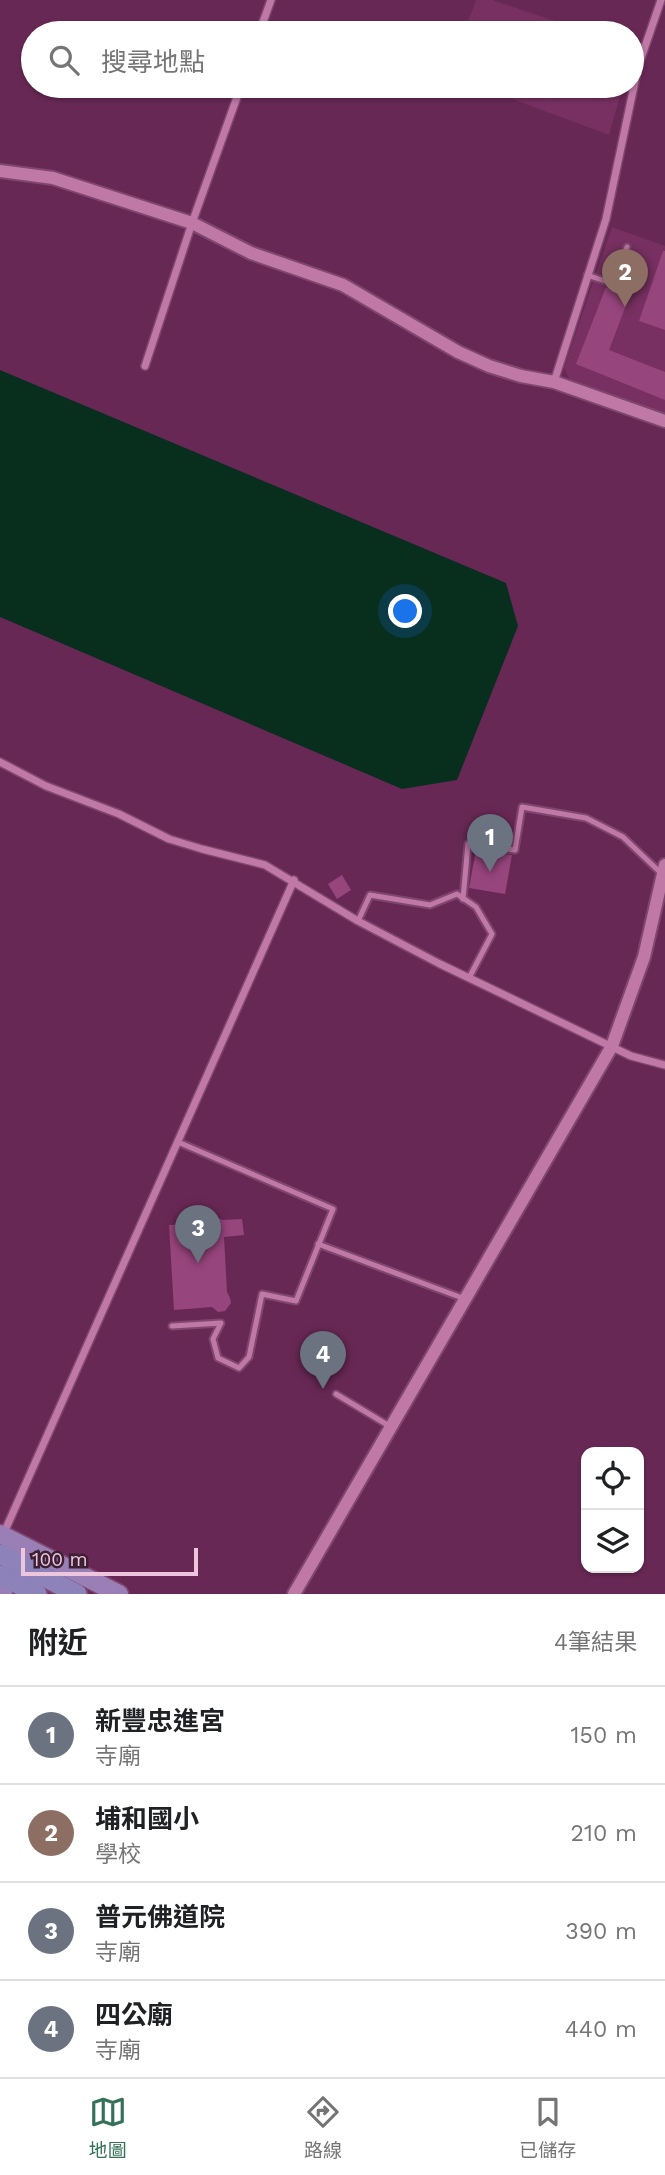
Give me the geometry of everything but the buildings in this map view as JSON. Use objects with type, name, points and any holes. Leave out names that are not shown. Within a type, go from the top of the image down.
[{"type":"highway","points":[[1,1541],[77,1594]]},
{"type":"highway","points":[[0,1575],[37,1594]]},
{"type":"main road","points":[[1,1541],[119,1594]]},
{"type":"street","points":[[263,21],[271,0]]},
{"type":"street","points":[[644,50],[662,0]]},
{"type":"street","points":[[145,366],[236,98]]},
{"type":"street","points":[[554,382],[606,219],[631,98]]},
{"type":"street","points":[[0,171],[53,178],[192,223],[251,253],[343,285],[426,334],[489,366],[554,382],[665,421]]},
{"type":"street","points":[[0,762],[46,786],[119,814],[169,839],[265,865],[358,921],[469,978],[631,1056],[665,1065]]},
{"type":"street","points":[[294,1594],[612,1046],[644,957],[664,870]]},
{"type":"street","points":[[1,1541],[293,880]]},
{"type":"lane","points":[[587,275],[614,284],[626,247]]},
{"type":"lane","points":[[463,899],[468,845],[515,850],[522,807],[586,818],[624,837],[664,870]]},
{"type":"lane","points":[[358,921],[370,895],[430,905],[457,894],[476,907],[492,934],[469,978]]},
{"type":"lane","points":[[172,1326],[220,1322],[213,1339],[218,1358],[239,1368],[249,1357],[262,1294],[296,1301],[333,1209],[178,1142]]},
{"type":"lane","points":[[318,1244],[465,1299]]},
{"type":"lane","points":[[336,1394],[391,1427]]},
{"type":"shaded area","points":[[476,0],[492,0],[555,21],[468,21]]},
{"type":"shaded area","points":[[509,98],[620,98],[609,135]]},
{"type":"shaded area","points":[[612,227],[665,246],[665,414],[571,382],[564,368]]},
{"type":"shaded area","points":[[0,370],[506,583],[518,626],[457,780],[402,789],[0,617]]},
{"type":"place","name":"埔和國小","points":[[625,307]]},
{"type":"place","name":"新豐忠進宮","points":[[490,872]]},
{"type":"place","name":"普元佛道院","points":[[198,1263]]},
{"type":"place","name":"四公廟","points":[[323,1389]]}]
